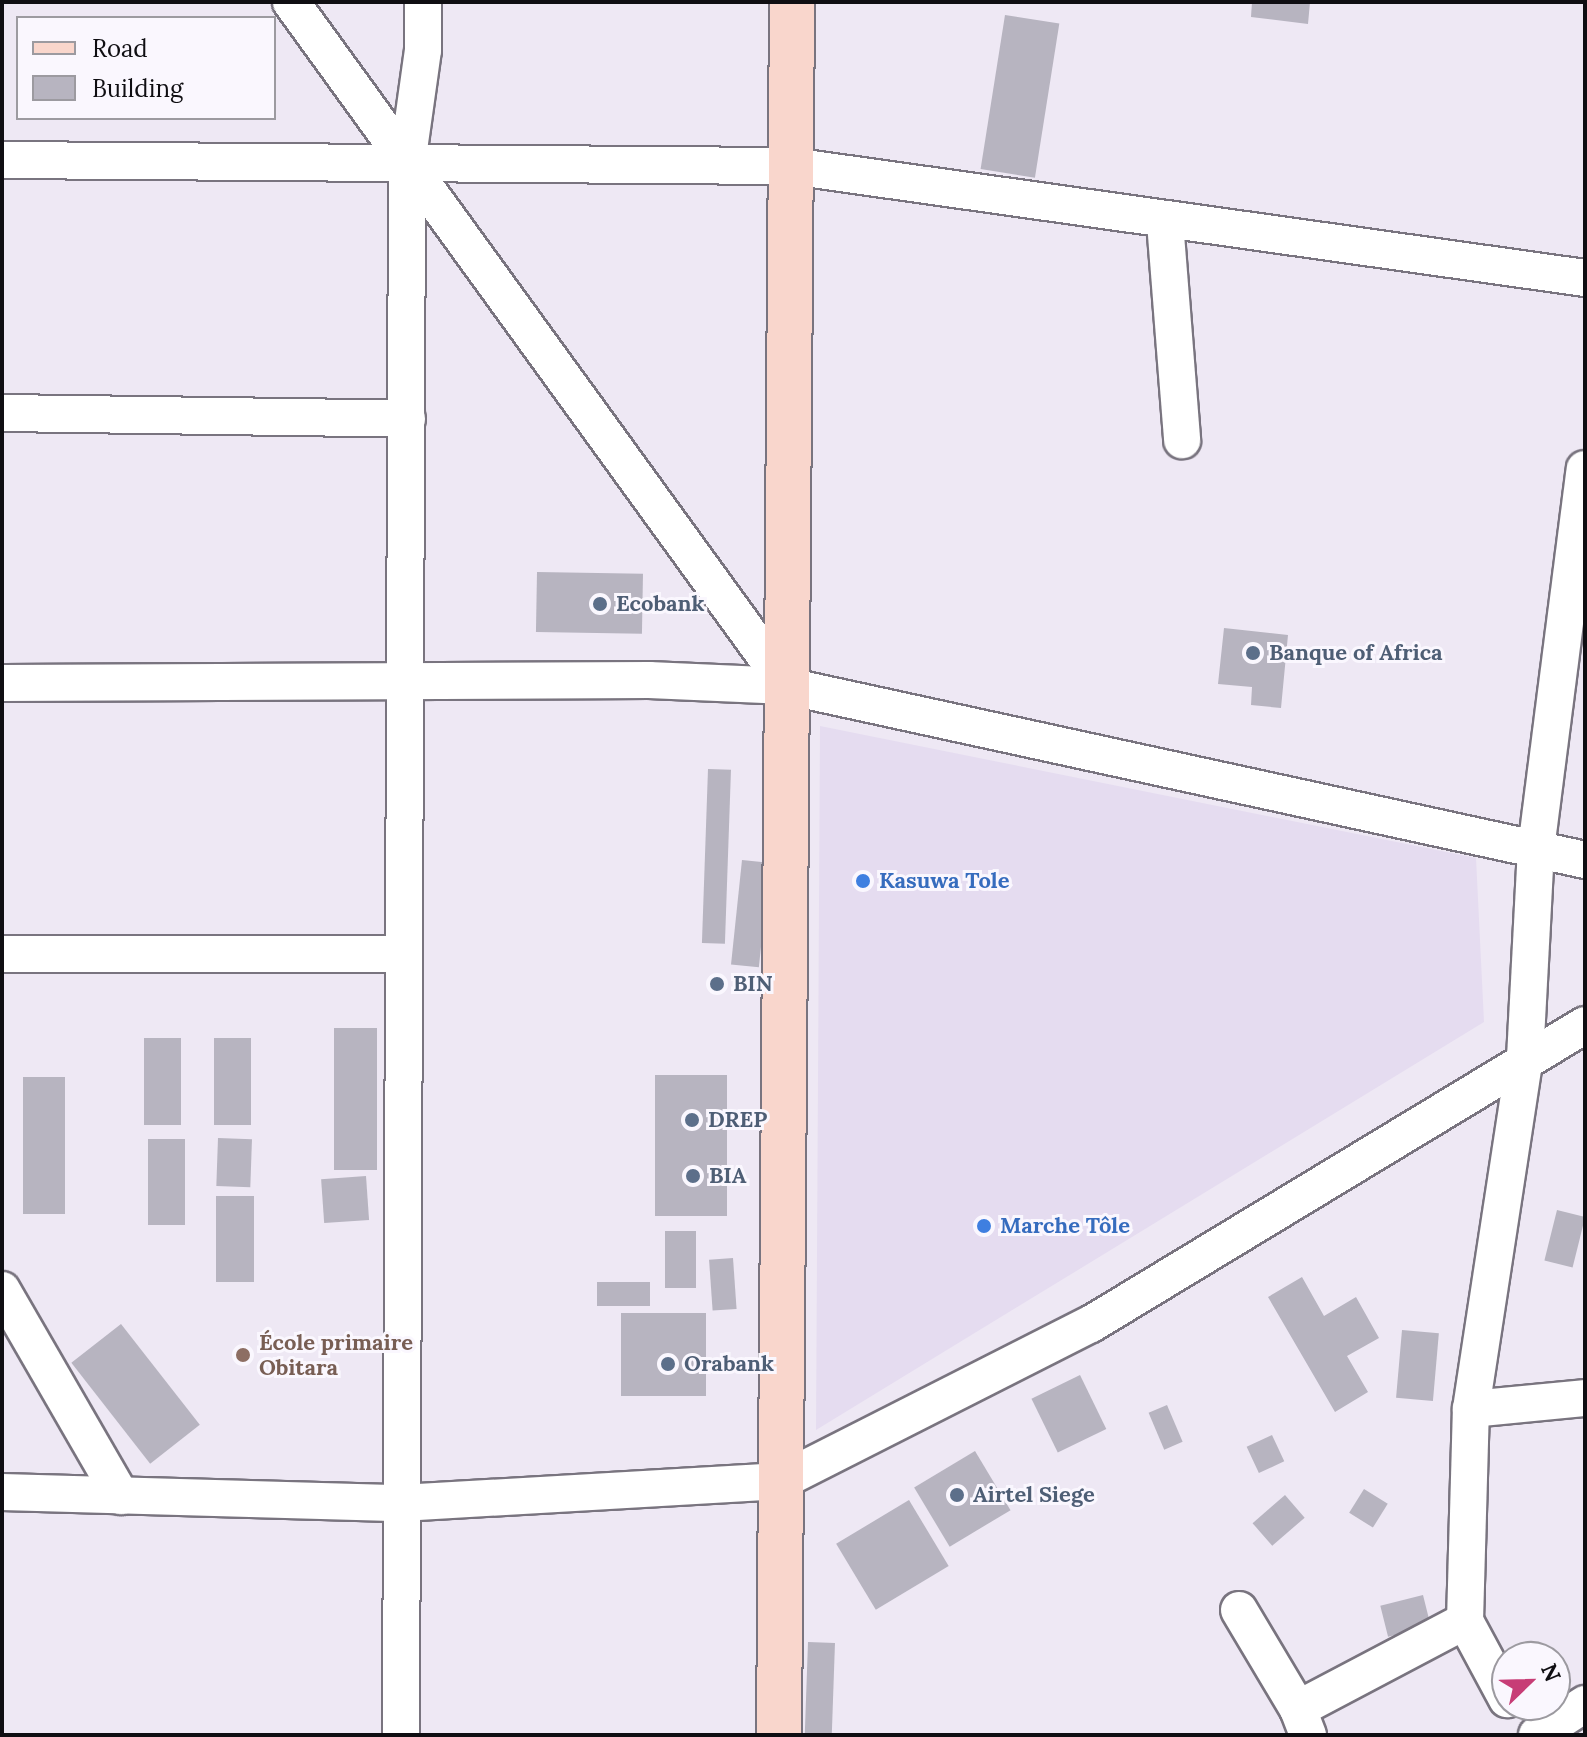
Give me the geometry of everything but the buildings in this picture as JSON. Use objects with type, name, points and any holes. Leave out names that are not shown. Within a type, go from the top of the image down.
[{"type":"main road","points":[[779,1735],[792,2]]},
{"type":"street","points":[[291,2],[787,686]]},
{"type":"street","points":[[401,1735],[407,164],[423,50],[423,2]]},
{"type":"street","points":[[2,160],[791,166],[1165,222],[1585,278]]},
{"type":"street","points":[[1165,222],[1182,440]]},
{"type":"street","points":[[2,413],[407,419]]},
{"type":"street","points":[[1491,1669],[1465,1621],[1471,1409],[1525,1058],[1536,849],[1585,469]]},
{"type":"street","points":[[2,683],[649,680],[787,686],[1585,860]]},
{"type":"street","points":[[2,954],[404,954]]},
{"type":"street","points":[[2,1492],[401,1503],[781,1481],[1091,1324],[1525,1058],[1585,1025]]},
{"type":"street","points":[[2,1290],[121,1496]]},
{"type":"street","points":[[1471,1409],[1585,1398]]},
{"type":"street","points":[[1239,1610],[1303,1722],[1465,1621]]},
{"type":"street","points":[[1537,1735],[1585,1704]]},
{"type":"shaded area","name":"Marche Tôle","points":[[820,726],[1476,858],[1484,1022],[816,1430]]},
{"type":"place","name":"Ecobank","points":[[600,604]]},
{"type":"place","name":"Banque of Africa","points":[[1253,653]]},
{"type":"place","name":"Kasuwa Tole","points":[[863,881]]},
{"type":"place","name":"BIN","points":[[717,984]]},
{"type":"place","name":"DREP","points":[[692,1120]]},
{"type":"place","name":"BIA","points":[[693,1176]]},
{"type":"place","name":"Marche Tôle","points":[[984,1226]]},
{"type":"place","name":"École primaire Obitara","points":[[243,1355]]},
{"type":"place","name":"Orabank","points":[[668,1364]]},
{"type":"place","name":"Airtel Siege","points":[[957,1495]]}]
